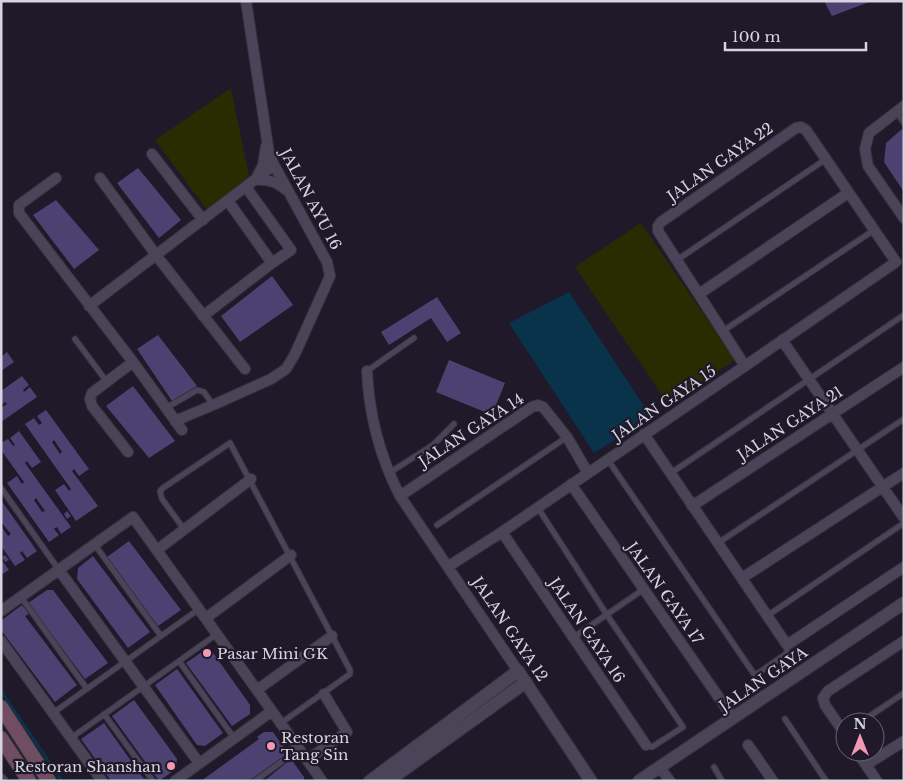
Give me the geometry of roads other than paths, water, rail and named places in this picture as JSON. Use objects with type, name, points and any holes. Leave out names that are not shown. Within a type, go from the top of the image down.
[{"type":"main road","points":[[1,707],[50,781]]},
{"type":"main road","points":[[1,738],[29,781]]},
{"type":"street","name":"JALAN AYU 16","points":[[175,420],[271,379],[286,369],[295,354],[328,282],[330,269],[327,262],[274,165],[266,140],[246,1]]},
{"type":"street","points":[[900,109],[869,133],[865,149],[868,166],[904,218]]},
{"type":"street","name":"JALAN GAYA 22","points":[[745,366],[658,231],[659,224],[796,128],[804,128],[874,230],[900,264]]},
{"type":"street","points":[[255,180],[263,165],[266,140]]},
{"type":"street","points":[[152,154],[203,220]]},
{"type":"street","points":[[89,306],[274,165]]},
{"type":"street","points":[[56,178],[19,205],[18,210],[182,430]]},
{"type":"street","points":[[100,178],[156,255],[245,369]]},
{"type":"street","points":[[255,180],[263,179],[277,183],[288,192]]},
{"type":"street","points":[[203,316],[272,262],[291,250],[246,187]]},
{"type":"street","points":[[699,294],[848,193]]},
{"type":"street","points":[[228,201],[272,262]]},
{"type":"street","name":"JALAN GAYA 15","points":[[448,566],[502,532],[782,340],[900,264]]},
{"type":"street","points":[[782,340],[904,518]]},
{"type":"street","points":[[128,452],[90,402],[92,393],[133,362]]},
{"type":"street","name":"JALAN GAYA 21","points":[[692,506],[904,367]]},
{"type":"street","name":"JALAN GAYA 12","points":[[367,371],[372,417],[381,456],[400,496],[591,781]]},
{"type":"street","name":"JALAN GAYA 14","points":[[400,496],[538,404],[543,407],[566,437],[588,473]]},
{"type":"street","points":[[644,434],[788,645],[904,568]]},
{"type":"street","points":[[742,578],[904,474]]},
{"type":"street","points":[[157,550],[251,479]]},
{"type":"street","name":"JALAN GAYA 17","points":[[571,484],[733,718]]},
{"type":"street","points":[[1,611],[133,517],[322,781]]},
{"type":"street","name":"JALAN GAYA 16","points":[[502,532],[646,745]]},
{"type":"street","points":[[206,618],[291,556]]},
{"type":"street","points":[[59,570],[200,763]]},
{"type":"street","name":"JALAN GAYA","points":[[639,781],[904,603]]},
{"type":"street","points":[[257,690],[332,636]]},
{"type":"street","points":[[1,641],[102,781]]},
{"type":"street","points":[[835,720],[825,706],[823,698],[828,691],[904,641]]},
{"type":"street","points":[[370,781],[518,672]]},
{"type":"street","points":[[388,781],[526,682]]},
{"type":"street","points":[[307,760],[347,732],[324,694]]},
{"type":"street","points":[[175,781],[272,711]]},
{"type":"street","points":[[866,765],[904,741]]},
{"type":"street","points":[[748,745],[773,781]]},
{"type":"street","points":[[864,762],[877,781]]},
{"type":"street","points":[[660,768],[670,781]]},
{"type":"lane","points":[[900,109],[904,123]]},
{"type":"lane","points":[[677,260],[826,159]]},
{"type":"lane","points":[[723,331],[874,230]]},
{"type":"lane","points":[[670,473],[904,316]]},
{"type":"lane","points":[[367,371],[414,338]]},
{"type":"lane","points":[[75,339],[107,382]]},
{"type":"lane","points":[[166,408],[197,390],[206,393],[213,405]]},
{"type":"lane","points":[[718,543],[904,419]]},
{"type":"lane","points":[[388,473],[433,445],[454,424]]},
{"type":"lane","points":[[436,525],[566,437]]},
{"type":"lane","points":[[184,529],[162,499],[160,491],[229,443],[232,444],[350,672],[350,674],[324,694],[281,723]]},
{"type":"lane","points":[[608,459],[754,674],[757,674],[786,654],[788,645]]},
{"type":"lane","points":[[1,488],[59,570]]},
{"type":"lane","points":[[538,507],[607,615],[683,727],[652,747],[646,745]]},
{"type":"lane","points":[[768,616],[904,523]]},
{"type":"lane","points":[[95,545],[161,636]]},
{"type":"lane","points":[[574,637],[644,589]]},
{"type":"lane","points":[[21,597],[87,689]]},
{"type":"lane","points":[[53,713],[199,609]]},
{"type":"lane","points":[[71,738],[217,634]]},
{"type":"lane","points":[[179,661],[235,738]]},
{"type":"lane","points":[[876,712],[904,693]]},
{"type":"lane","points":[[104,714],[153,781]]},
{"type":"lane","points":[[786,719],[826,781]]},
{"type":"lane","points":[[255,781],[300,749]]},
{"type":"lane","points":[[714,767],[722,781]]},
{"type":"water","points":[[569,292],[651,417],[594,453],[509,323]]},
{"type":"waterway","points":[[1,691],[62,781]]},
{"type":"place","name":"Pasar Mini GK","points":[[207,653]]},
{"type":"place","name":"Restoran Tang Sin","points":[[271,746]]},
{"type":"place","name":"Restoran Shanshan","points":[[171,766]]}]
